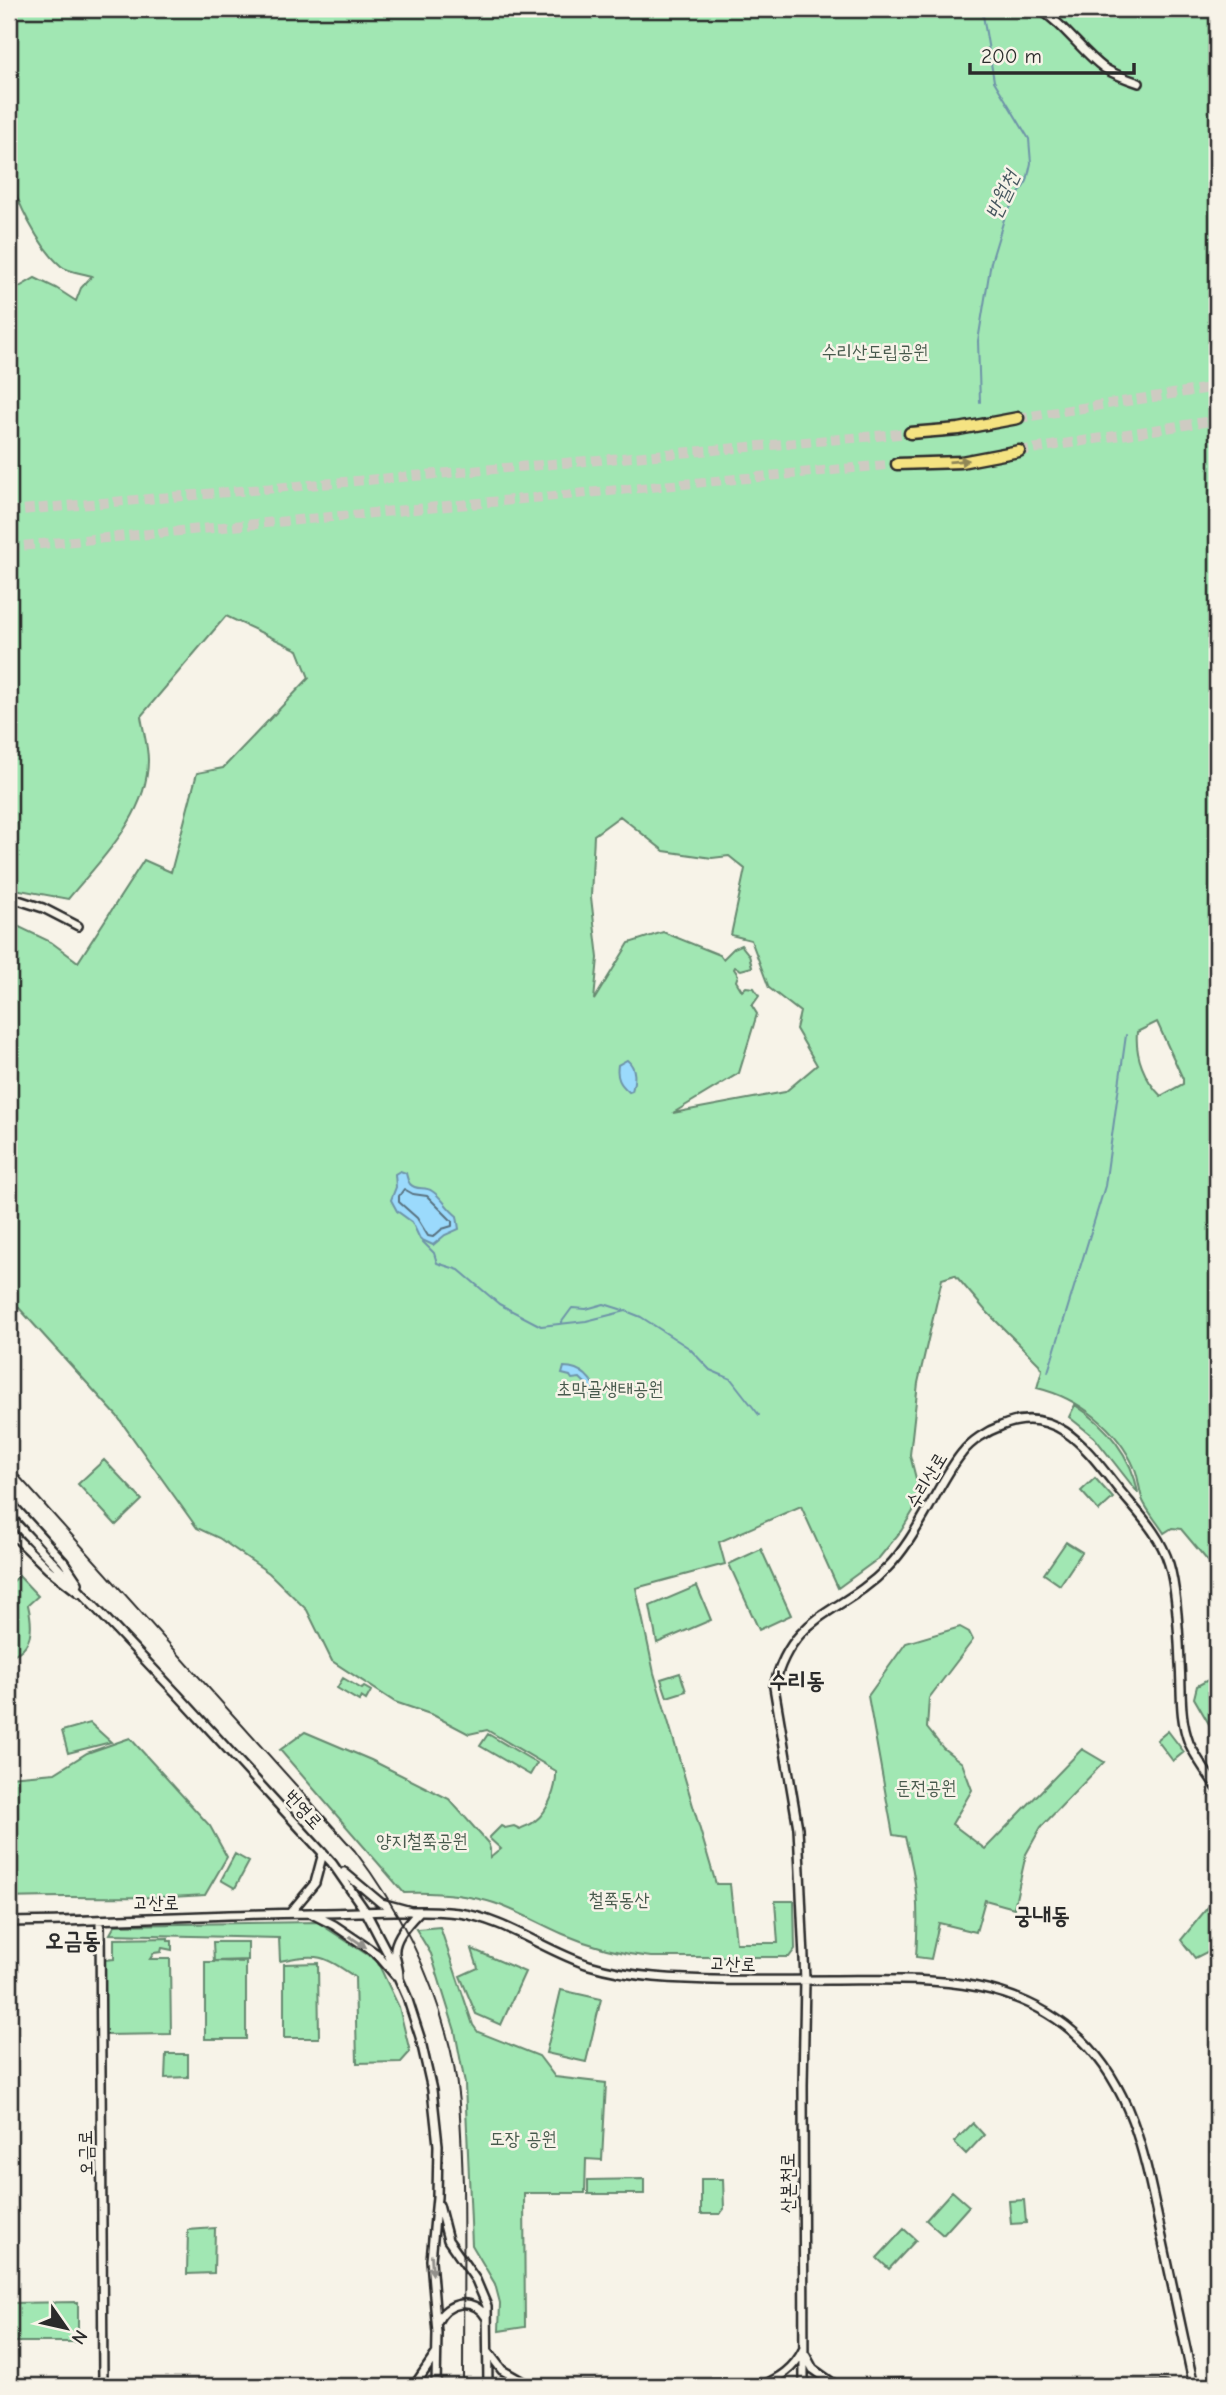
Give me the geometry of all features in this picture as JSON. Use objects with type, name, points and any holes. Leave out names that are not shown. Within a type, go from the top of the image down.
[{"type":"highway","points":[[909,432],[959,429],[1018,418]]},
{"type":"highway","points":[[897,464],[961,462],[1019,450]]},
{"type":"street","points":[[1039,9],[1053,17],[1104,68],[1139,83]]},
{"type":"street","points":[[9,897],[43,908],[78,926]]},
{"type":"street","name":"수리산로","points":[[805,1980],[798,1828],[774,1689],[779,1666],[790,1646],[807,1625],[886,1569],[909,1539],[961,1453],[996,1427],[1017,1421],[1035,1420],[1051,1424],[1067,1433],[1099,1463],[1152,1529],[1170,1566],[1184,1722],[1190,1744],[1217,1788]]},
{"type":"street","points":[[9,1501],[64,1562],[91,1601]]},
{"type":"street","name":"번영로","points":[[9,1516],[91,1601],[332,1863],[366,1912],[388,1954],[420,2037],[432,2090],[438,2145],[437,2197],[431,2260],[437,2323],[436,2386]]},
{"type":"street","points":[[9,1531],[53,1574],[91,1601]]},
{"type":"street","points":[[290,1913],[316,1883],[323,1853]]},
{"type":"street","points":[[332,1863],[382,1903],[418,1913],[398,1941],[395,1953],[400,1965],[400,1981]]},
{"type":"street","name":"고산로","points":[[9,1922],[290,1913],[457,1913],[522,1934],[588,1965],[653,1977],[948,1980],[1000,1992],[1045,2011],[1082,2039],[1110,2074],[1121,2093],[1138,2135],[1195,2386]]},
{"type":"street","points":[[310,1913],[334,1925],[377,1954],[400,1981]]},
{"type":"street","name":"오금로","points":[[100,1920],[103,2386]]},
{"type":"street","name":"산본천로","points":[[804,2386],[805,1980]]},
{"type":"street","name":"번영로","points":[[437,2197],[448,2240],[484,2295],[488,2320],[488,2386]]},
{"type":"street","points":[[437,2323],[449,2308],[464,2303],[477,2307],[488,2320]]},
{"type":"street","points":[[803,2350],[813,2369],[837,2386]]},
{"type":"street","points":[[761,2386],[786,2373],[798,2361],[803,2350]]},
{"type":"street","points":[[488,2352],[502,2371],[525,2386]]},
{"type":"street","points":[[414,2386],[437,2354]]},
{"type":"street","points":[[103,2386],[711,2386]]},
{"type":"street","points":[[823,2386],[1166,2386]]},
{"type":"green space","points":[[9,9],[1217,9],[1217,1572],[1181,1529],[1172,1528],[1164,1533],[1143,1501],[1128,1454],[1108,1428],[1068,1399],[1037,1388],[1042,1370],[1039,1364],[985,1310],[955,1275],[942,1279],[918,1383],[910,1455],[921,1498],[901,1531],[879,1558],[838,1588],[801,1506],[719,1542],[725,1564],[636,1588],[654,1673],[716,1884],[730,1884],[736,1943],[778,1943],[775,1901],[794,1901],[795,1949],[789,1957],[651,1957],[628,1954],[574,1938],[483,1900],[449,1894],[404,1893],[280,1750],[305,1732],[371,1760],[449,1799],[488,1843],[490,1858],[501,1849],[489,1838],[501,1826],[520,1829],[540,1817],[553,1791],[556,1771],[487,1730],[469,1734],[433,1715],[395,1702],[332,1661],[307,1610],[269,1573],[219,1538],[197,1528],[117,1416],[9,1297],[9,922],[51,942],[78,962],[144,860],[171,872],[197,773],[223,768],[309,678],[298,650],[226,616],[141,716],[148,755],[146,780],[131,818],[108,852],[68,899],[9,888],[9,293],[35,278],[76,301],[81,288],[92,276],[64,268],[52,257],[29,223],[9,174]],"holes":[[[620,816],[664,851],[712,858],[729,856],[745,869],[731,935],[751,940],[769,988],[800,1012],[796,1029],[817,1065],[785,1092],[673,1113],[739,1073],[757,1014],[752,1006],[759,996],[754,988],[746,987],[742,991],[736,981],[738,975],[735,967],[741,970],[752,967],[749,955],[741,945],[723,959],[720,955],[663,932],[629,943],[594,1000],[598,958],[591,897],[594,835]],[[1157,1022],[1183,1079],[1183,1084],[1161,1096],[1142,1067],[1137,1041],[1137,1032]]]},
{"type":"green space","points":[[1075,1405],[1107,1432],[1124,1454],[1138,1493],[1094,1437],[1069,1417]]},
{"type":"green space","points":[[104,1460],[142,1500],[116,1525],[78,1484]]},
{"type":"green space","points":[[1095,1478],[1113,1498],[1099,1511],[1081,1491]]},
{"type":"green space","points":[[1066,1542],[1082,1552],[1060,1585],[1044,1574]]},
{"type":"green space","points":[[761,1549],[791,1615],[759,1630],[729,1564]]},
{"type":"green space","points":[[19,1576],[38,1596],[28,1605],[30,1636],[23,1648],[9,1656],[9,1585]]},
{"type":"green space","points":[[697,1586],[711,1620],[657,1643],[650,1606]]},
{"type":"green space","name":"둔전공원","points":[[960,1627],[969,1632],[973,1640],[929,1698],[927,1728],[943,1748],[962,1763],[972,1790],[952,1824],[985,1849],[1082,1749],[1104,1762],[1041,1827],[1026,1854],[1014,1908],[985,1900],[976,1932],[939,1923],[931,1959],[916,1957],[917,1910],[913,1869],[905,1837],[893,1835],[868,1696],[906,1643]]},
{"type":"green space","points":[[680,1673],[686,1691],[667,1697],[661,1679]]},
{"type":"green space","points":[[1217,1675],[1217,1729],[1213,1731],[1194,1698],[1197,1686]]},
{"type":"green space","points":[[343,1678],[371,1691],[366,1700],[361,1697],[359,1701],[337,1688]]},
{"type":"green space","points":[[90,1723],[111,1742],[68,1753],[62,1731]]},
{"type":"green space","points":[[1168,1731],[1184,1752],[1173,1761],[1157,1740]]},
{"type":"green space","points":[[488,1734],[537,1763],[530,1775],[480,1746]]},
{"type":"green space","points":[[130,1738],[210,1826],[227,1857],[205,1895],[9,1898],[9,1777],[55,1773],[87,1753]]},
{"type":"green space","points":[[235,1854],[249,1862],[235,1888],[221,1880]]},
{"type":"green space","points":[[1217,1896],[1217,1947],[1195,1958],[1181,1940]]},
{"type":"green space","points":[[317,1922],[377,1961],[399,2007],[410,2052],[401,2062],[357,2063],[355,1977],[336,1964],[320,1958],[303,1957],[280,1961],[279,1938],[110,1934],[115,1925]]},
{"type":"green space","name":"도장 공원","points":[[440,1927],[473,2025],[478,2032],[539,2056],[555,2077],[606,2083],[602,2160],[586,2159],[585,2193],[524,2193],[525,2327],[499,2331],[500,2303],[495,2284],[472,2245],[465,2084],[455,2031],[431,1954],[416,1929]]},
{"type":"green space","points":[[168,1938],[168,1941],[172,1941],[172,1950],[162,1948],[161,1952],[154,1953],[150,1959],[170,1959],[171,2034],[105,2035],[104,1960],[114,1959],[114,1939]]},
{"type":"green space","points":[[213,1942],[248,1942],[248,1960],[215,1961],[246,1962],[246,2039],[205,2039],[205,1962],[214,1962]]},
{"type":"green space","points":[[472,1949],[525,1972],[501,2025],[476,2014],[460,1976],[478,1968]]},
{"type":"green space","points":[[318,1963],[319,2038],[284,2038],[284,1964]]},
{"type":"green space","points":[[561,1990],[601,1999],[586,2062],[546,2053]]},
{"type":"green space","points":[[166,2054],[188,2054],[188,2077],[165,2078]]},
{"type":"green space","points":[[973,2123],[984,2135],[966,2154],[954,2142]]},
{"type":"green space","points":[[644,2179],[644,2194],[588,2194],[588,2180]]},
{"type":"green space","points":[[701,2179],[723,2179],[724,2209],[720,2214],[701,2214]]},
{"type":"green space","points":[[952,2191],[969,2206],[943,2235],[926,2220]]},
{"type":"green space","points":[[1024,2200],[1026,2223],[1011,2224],[1009,2201]]},
{"type":"green space","points":[[215,2228],[214,2273],[187,2274],[188,2230]]},
{"type":"green space","points":[[904,2229],[916,2240],[889,2269],[877,2258]]},
{"type":"green space","points":[[78,2302],[78,2342],[9,2342],[9,2303]]},
{"type":"green space","points":[[85,2381],[92,2386],[9,2386],[9,2383]]},
{"type":"water","points":[[627,1060],[634,1074],[632,1091],[629,1092],[618,1077],[618,1065]]},
{"type":"water","points":[[400,1171],[406,1173],[412,1186],[429,1190],[439,1196],[457,1216],[459,1229],[445,1235],[433,1245],[420,1239],[412,1222],[397,1211],[391,1200],[396,1187],[395,1174]]},
{"type":"water","points":[[564,1367],[583,1372],[595,1386],[600,1399],[594,1400],[580,1378],[572,1379],[562,1374]]},
{"type":"waterway","name":"반월천","points":[[980,402],[978,341],[991,262],[1005,216],[1027,181],[1031,163],[1029,139],[994,81],[982,9]]},
{"type":"waterway","points":[[1048,1372],[1105,1186],[1126,1035]]},
{"type":"waterway","points":[[420,1239],[434,1253],[437,1263],[459,1270],[499,1304],[541,1326],[586,1321],[626,1311],[641,1317],[689,1348],[710,1370],[731,1379],[759,1415]]},
{"type":"waterway","points":[[561,1323],[572,1308],[586,1309],[604,1304],[623,1310]]},
{"type":"tunnel","points":[[1018,418],[1217,387]]},
{"type":"tunnel","points":[[1019,451],[1217,420]]},
{"type":"tunnel","points":[[9,511],[910,433]]},
{"type":"tunnel","points":[[9,547],[897,464]]},
{"type":"railway","points":[[9,1465],[355,1851],[385,1894],[410,1939],[440,2011],[452,2054],[458,2091],[463,2184],[463,2386]]},
{"type":"district","name":"수리동","points":[[797,1680]]},
{"type":"district","name":"궁내동","points":[[1042,1915]]},
{"type":"district","name":"오금동","points":[[73,1940]]},
{"type":"park label","name":"수리산도립공원","points":[[875,351]]},
{"type":"park label","name":"초막골생태공원","points":[[610,1388]]},
{"type":"park label","name":"양지철쭉공원","points":[[422,1840]]},
{"type":"park label","name":"철쭉동산","points":[[619,1899]]}]
